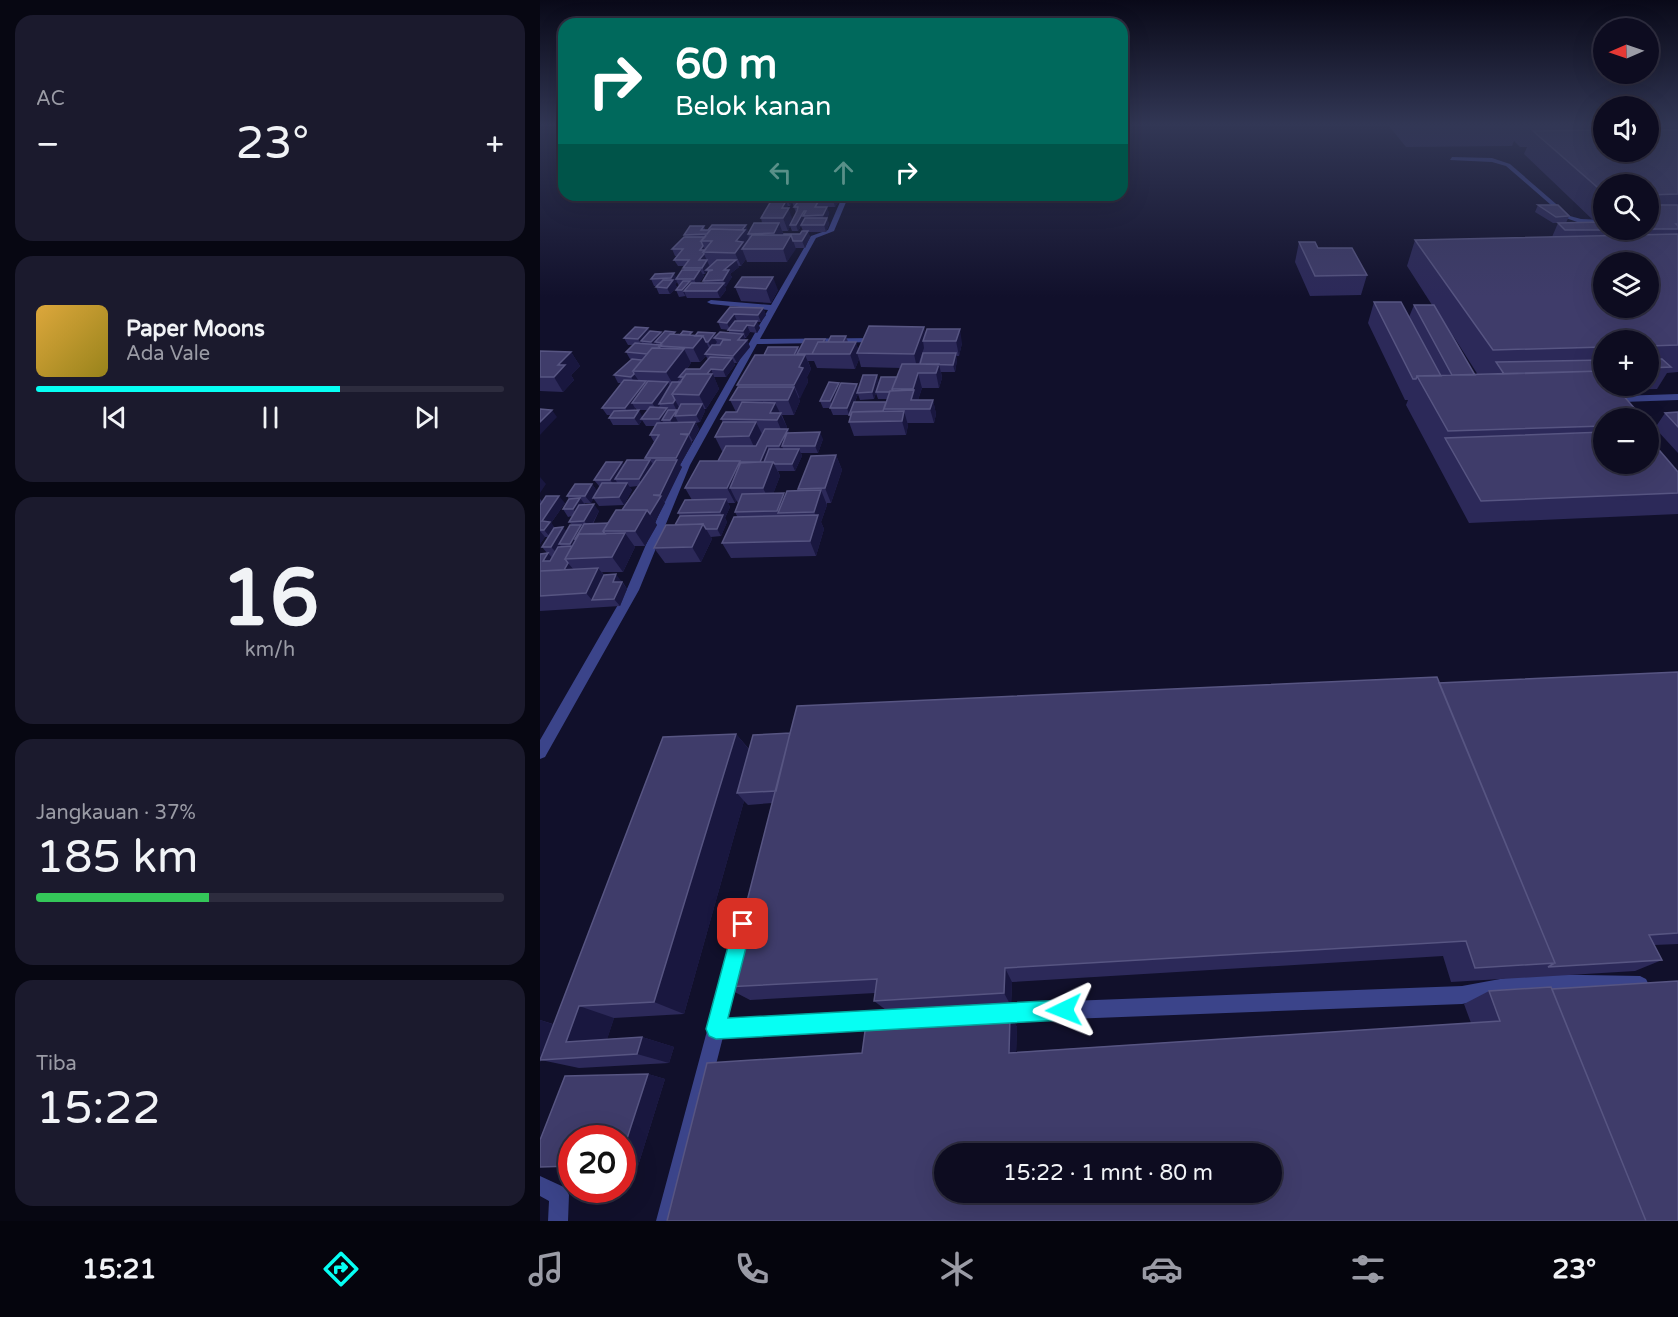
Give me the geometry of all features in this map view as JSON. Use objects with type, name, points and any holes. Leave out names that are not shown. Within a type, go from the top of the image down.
[{"type":"street","points":[[1527,183],[1568,217],[1593,222]]},
{"type":"street","points":[[540,752],[633,590],[685,465],[813,237],[831,231],[844,201]]},
{"type":"street","points":[[711,302],[774,308]]},
{"type":"street","points":[[756,342],[889,340]]},
{"type":"street","points":[[1618,408],[1620,399],[1678,397]]},
{"type":"street","points":[[666,1221],[735,956]]},
{"type":"street","points":[[716,1029],[1017,1012],[1462,995],[1528,983],[1661,984]]},
{"type":"street","points":[[540,1186],[559,1195],[558,1221]]},
{"type":"building","points":[[1659,183],[1678,183],[1678,194],[1659,195]]},
{"type":"building","points":[[771,201],[786,201],[782,208],[789,208],[783,218],[761,218]]},
{"type":"building","points":[[798,202],[818,202],[815,207],[827,207],[823,215],[803,216],[806,211],[804,211],[796,225],[790,225],[798,207],[794,207]]},
{"type":"building","points":[[1538,205],[1558,205],[1569,216],[1556,217]]},
{"type":"building","points":[[1659,205],[1678,205],[1678,224],[1676,224],[1678,229],[1659,229]]},
{"type":"building","points":[[805,218],[827,218],[824,225],[801,225]]},
{"type":"building","points":[[1593,222],[1593,230],[1565,230],[1558,223]]},
{"type":"building","points":[[754,223],[779,223],[774,233],[748,234]]},
{"type":"building","points":[[712,225],[746,225],[742,230],[711,229],[707,234],[684,235],[690,226],[704,226],[701,230],[708,230]]},
{"type":"building","points":[[711,229],[745,230],[736,241],[743,242],[735,253],[703,252],[712,241],[701,241]]},
{"type":"building","points":[[802,231],[808,231],[802,241],[793,241],[791,235],[784,235],[800,234]]},
{"type":"building","points":[[1659,234],[1678,234],[1678,345],[1659,346],[1659,330],[1593,330],[1593,347],[1493,350],[1415,240],[1593,236],[1593,240],[1659,240]]},
{"type":"building","points":[[752,235],[791,235],[783,249],[742,249]]},
{"type":"building","points":[[684,237],[705,237],[701,241],[703,246],[700,250],[705,250],[704,254],[699,260],[707,260],[702,268],[683,268],[689,260],[674,260],[683,249],[672,249]]},
{"type":"building","points":[[1299,242],[1315,242],[1318,248],[1352,248],[1367,275],[1315,276]]},
{"type":"building","points":[[717,260],[736,260],[724,270],[729,270],[723,280],[703,281],[709,271],[713,270],[706,270]]},
{"type":"building","points":[[682,270],[700,270],[694,279],[676,279]]},
{"type":"building","points":[[674,273],[671,278],[651,279],[655,274]]},
{"type":"building","points":[[742,277],[773,277],[766,289],[735,287]]},
{"type":"building","points":[[663,280],[673,280],[667,288],[656,287]]},
{"type":"building","points":[[683,281],[690,281],[682,290],[676,290]]},
{"type":"building","points":[[691,283],[724,283],[717,291],[684,291]]},
{"type":"building","points":[[1374,302],[1401,302],[1441,376],[1417,376],[1413,379]]},
{"type":"building","points":[[1414,305],[1434,305],[1475,375],[1452,375]]},
{"type":"building","points":[[730,307],[763,308],[758,315],[734,314],[727,323],[718,322]]},
{"type":"building","points":[[735,321],[757,321],[754,326],[747,325],[743,331],[728,330]]},
{"type":"building","points":[[869,326],[924,327],[914,354],[857,353]]},
{"type":"building","points":[[635,327],[648,328],[638,339],[624,338]]},
{"type":"building","points":[[927,329],[960,329],[956,341],[923,341]]},
{"type":"building","points":[[650,331],[661,332],[651,342],[641,341]]},
{"type":"building","points":[[665,331],[675,332],[662,343],[655,342]]},
{"type":"building","points":[[683,331],[692,332],[689,335],[680,335]]},
{"type":"building","points":[[698,332],[715,333],[706,342],[703,336],[695,336]]},
{"type":"building","points":[[720,332],[743,334],[738,340],[747,340],[733,356],[705,354],[712,345],[720,345],[723,340],[731,340],[714,338]]},
{"type":"building","points":[[670,334],[703,336],[693,348],[659,346]]},
{"type":"building","points":[[831,336],[846,336],[843,342],[828,342]]},
{"type":"building","points":[[805,339],[825,339],[823,342],[818,342],[812,354],[797,354]]},
{"type":"building","points":[[818,342],[856,342],[850,354],[812,354]]},
{"type":"building","points":[[635,343],[661,345],[660,348],[652,348],[647,354],[626,352]]},
{"type":"building","points":[[768,347],[798,347],[794,355],[764,355]]},
{"type":"building","points":[[652,348],[684,349],[666,372],[633,371]]},
{"type":"building","points":[[540,351],[571,352],[558,365],[565,365],[554,377],[540,377]]},
{"type":"building","points":[[923,353],[956,353],[953,365],[920,364]]},
{"type":"building","points":[[755,355],[805,355],[799,367],[803,368],[794,385],[737,385]]},
{"type":"building","points":[[710,357],[732,358],[723,370],[711,369],[707,374],[686,374],[684,377],[679,377],[686,369],[700,369]]},
{"type":"building","points":[[632,359],[642,360],[631,377],[614,375]]},
{"type":"building","points":[[1659,359],[1662,359],[1671,367],[1659,368]]},
{"type":"building","points":[[1593,360],[1593,371],[1504,374],[1496,362]]},
{"type":"building","points":[[902,364],[939,364],[936,373],[918,373],[913,389],[892,389]]},
{"type":"building","points":[[1593,371],[1593,396],[1624,396],[1634,408],[1593,408],[1593,426],[1448,431],[1417,376]]},
{"type":"building","points":[[686,374],[712,374],[699,395],[672,394]]},
{"type":"building","points":[[863,375],[877,375],[872,392],[857,393]]},
{"type":"building","points":[[881,377],[897,377],[893,391],[876,392]]},
{"type":"building","points":[[624,380],[646,381],[625,408],[602,408]]},
{"type":"building","points":[[648,381],[668,382],[652,403],[632,403]]},
{"type":"building","points":[[672,382],[681,382],[672,394],[675,400],[673,403],[659,404]]},
{"type":"building","points":[[829,382],[839,383],[830,401],[820,401]]},
{"type":"building","points":[[841,383],[857,384],[847,408],[830,408]]},
{"type":"building","points":[[738,387],[794,387],[788,400],[730,400]]},
{"type":"building","points":[[914,390],[911,400],[933,400],[930,409],[884,409],[890,391]]},
{"type":"building","points":[[742,402],[775,403],[770,413],[781,413],[777,420],[721,419],[726,412],[737,412]]},
{"type":"building","points":[[854,402],[886,402],[883,411],[852,412],[849,415]]},
{"type":"building","points":[[681,404],[702,404],[696,415],[675,416]]},
{"type":"building","points":[[650,407],[667,408],[659,419],[641,419]]},
{"type":"building","points":[[540,409],[552,410],[540,422]]},
{"type":"building","points":[[639,410],[634,418],[609,418],[614,411]]},
{"type":"building","points":[[668,410],[677,410],[670,420],[662,420]]},
{"type":"building","points":[[904,411],[902,421],[849,422],[852,412]]},
{"type":"building","points":[[1678,412],[1678,427],[1665,413]]},
{"type":"building","points":[[695,422],[689,434],[680,434],[688,435],[676,458],[645,458],[659,435],[650,435],[657,423]]},
{"type":"building","points":[[723,422],[756,422],[749,436],[715,437]]},
{"type":"building","points":[[765,429],[788,429],[779,446],[767,446],[760,462],[718,461],[726,446],[756,446]]},
{"type":"building","points":[[820,432],[815,446],[782,446],[787,433]]},
{"type":"building","points":[[1593,432],[1593,474],[1659,474],[1659,450],[1678,472],[1678,493],[1481,501],[1445,438]]},
{"type":"building","points":[[769,449],[799,449],[792,464],[775,464],[764,462]]},
{"type":"building","points":[[836,455],[825,488],[798,489],[811,456]]},
{"type":"building","points":[[627,460],[650,460],[639,479],[615,479]]},
{"type":"building","points":[[656,460],[677,460],[660,495],[653,495],[661,496],[650,514],[647,510],[622,510]]},
{"type":"building","points":[[700,461],[740,461],[727,488],[685,488]]},
{"type":"building","points":[[606,462],[622,462],[610,480],[594,480]]},
{"type":"building","points":[[741,462],[773,462],[763,488],[730,488]]},
{"type":"building","points":[[602,483],[627,483],[619,497],[593,498]]},
{"type":"building","points":[[575,484],[592,484],[585,496],[567,496]]},
{"type":"building","points":[[821,490],[814,512],[778,513],[787,491]]},
{"type":"building","points":[[784,493],[777,511],[735,512],[742,494]]},
{"type":"building","points":[[546,496],[559,496],[542,521],[550,522],[544,530],[540,530],[540,505]]},
{"type":"building","points":[[580,498],[573,509],[563,509],[569,499]]},
{"type":"building","points":[[726,499],[720,512],[678,513],[685,500]]},
{"type":"building","points":[[594,504],[584,521],[569,522],[579,505]]},
{"type":"building","points":[[616,510],[647,510],[635,531],[603,531]]},
{"type":"building","points":[[723,515],[717,529],[706,529],[703,524],[675,525],[680,516]]},
{"type":"building","points":[[818,515],[810,541],[722,543],[734,517]]},
{"type":"building","points":[[608,523],[603,531],[605,534],[579,534],[575,539],[584,524]]},
{"type":"building","points":[[703,524],[692,547],[654,548],[666,525]]},
{"type":"building","points":[[570,525],[581,525],[570,544],[559,544]]},
{"type":"building","points":[[563,527],[551,547],[542,547],[554,528]]},
{"type":"building","points":[[625,533],[612,557],[565,559],[579,534]]},
{"type":"building","points":[[572,546],[565,559],[568,563],[564,570],[540,571],[540,554],[548,553],[543,561],[550,561],[558,547]]},
{"type":"building","points":[[598,568],[586,593],[540,596],[540,571]]},
{"type":"building","points":[[616,574],[613,582],[622,582],[614,599],[592,600],[604,575]]},
{"type":"building","points":[[1678,672],[1678,933],[1649,935],[1662,960],[1548,967],[1555,963],[1439,683]]},
{"type":"building","points":[[1437,677],[1555,963],[1475,968],[1466,941],[1005,968],[1004,993],[874,1001],[877,979],[725,987],[797,706]]},
{"type":"building","points":[[790,733],[776,791],[737,793],[753,735]]},
{"type":"building","points":[[736,734],[654,1002],[579,1006],[566,1042],[642,1037],[637,1054],[540,1060],[663,737]]},
{"type":"building","points":[[1678,981],[1678,1221],[1646,1221],[1552,989]]},
{"type":"building","points":[[1551,987],[1646,1221],[667,1221],[707,1063],[862,1053],[866,1024],[1010,1016],[1009,1053],[1500,1021],[1489,991]]},
{"type":"building","points":[[648,1074],[631,1125],[558,1125],[558,1166],[540,1167],[540,1140],[565,1076]]},
{"type":"route","points":[[743,924],[716,1029],[1064,1010]]}]
